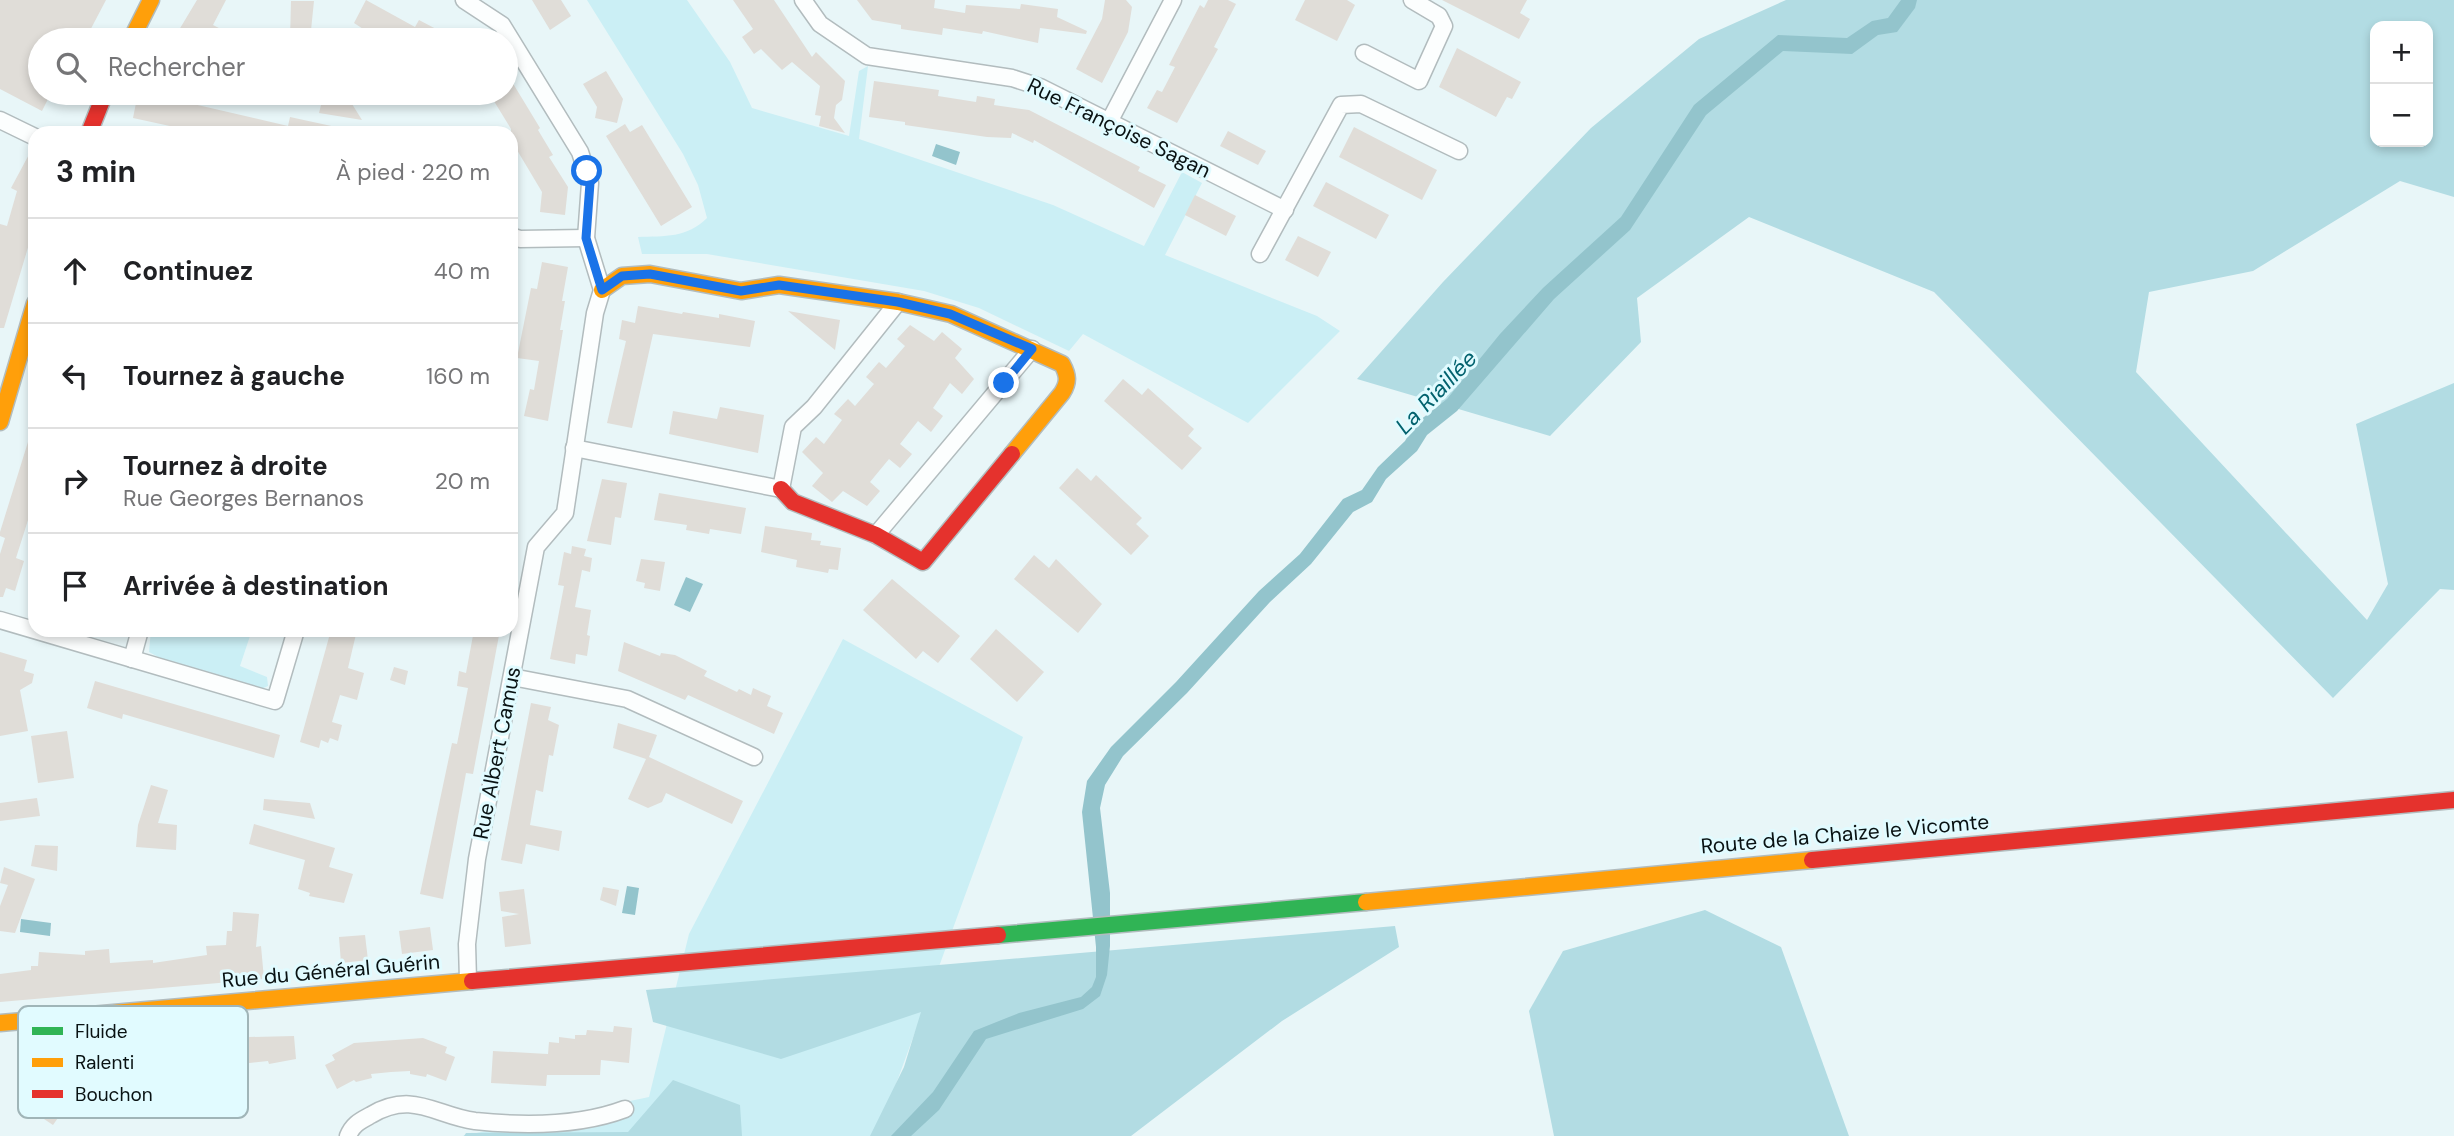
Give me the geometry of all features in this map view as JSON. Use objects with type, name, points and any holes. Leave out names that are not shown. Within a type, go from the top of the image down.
[{"type":"main road","points":[[137,28],[151,0]]},
{"type":"main road","points":[[92,126],[100,105]]},
{"type":"main road","points":[[602,290],[622,276],[650,274],[741,291],[779,285],[898,302],[950,314],[1032,349],[1062,364],[1068,373],[1067,385],[923,562],[876,535],[793,502],[781,489]]},
{"type":"main road","points":[[0,422],[28,327]]},
{"type":"main road","name":"Route de la Chaize le Vicomte","points":[[1082,927],[2454,800]]},
{"type":"main road","name":"Rue du Général Guérin","points":[[185,1006],[1082,927]]},
{"type":"main road","name":"Rue du Général Guérin","points":[[0,1023],[18,1021]]},
{"type":"street","points":[[464,0],[504,28]]},
{"type":"street","name":"Rue Françoise Sagan","points":[[803,0],[820,24],[867,56],[1012,78],[1040,87],[1284,210]]},
{"type":"street","points":[[1109,122],[1173,0]]},
{"type":"street","points":[[1364,53],[1419,81],[1444,26],[1439,16],[1412,0]]},
{"type":"street","points":[[518,50],[580,152],[590,183],[586,238],[602,290]]},
{"type":"street","points":[[1259,254],[1341,105],[1361,104],[1459,151]]},
{"type":"street","points":[[0,120],[28,134]]},
{"type":"street","points":[[518,238],[586,238]]},
{"type":"street","name":"Rue Albert Camus","points":[[468,980],[467,944],[477,859],[536,547],[565,513],[596,307],[602,290]]},
{"type":"street","points":[[574,448],[781,489],[793,427],[814,407],[898,302]]},
{"type":"street","points":[[876,535],[1032,349]]},
{"type":"street","points":[[0,620],[28,628]]},
{"type":"street","points":[[58,637],[275,701],[294,637]]},
{"type":"street","points":[[132,659],[138,637]]},
{"type":"street","points":[[512,677],[627,699],[754,757]]},
{"type":"street","points":[[348,1136],[353,1125],[385,1107],[417,1104],[472,1121],[536,1122],[598,1119],[625,1109]]},
{"type":"shaded area","points":[[587,0],[687,0],[730,62],[752,108],[849,136],[859,71],[868,66],[859,139],[1053,205],[1144,246],[1182,172],[1202,183],[1165,255],[1317,316],[1340,331],[1248,423],[1083,334],[1069,351],[979,308],[924,291],[707,254],[642,254],[638,237],[683,233],[707,218],[698,185],[683,154]]},
{"type":"shaded area","points":[[1786,0],[2454,0],[2454,197],[2400,181],[2253,271],[2149,292],[2136,372],[2367,620],[2388,584],[2356,424],[2454,383],[2454,590],[2440,589],[2333,698],[1934,292],[1749,217],[1637,298],[1641,342],[1550,436],[1357,379],[1443,282],[1591,128],[1699,39]]},
{"type":"shaded area","points":[[1901,0],[1917,0],[1915,8],[1897,32],[1878,35],[1852,54],[1783,51],[1706,115],[1630,230],[1554,299],[1457,411],[1427,435],[1417,451],[1386,479],[1372,502],[1353,512],[1311,564],[1270,602],[1187,693],[1123,756],[1105,785],[1100,808],[1110,893],[1110,946],[1107,975],[1100,996],[1083,1009],[986,1039],[939,1110],[911,1136],[891,1136],[933,1092],[974,1031],[1019,1013],[1081,997],[1092,987],[1096,977],[1096,947],[1082,812],[1087,781],[1111,747],[1176,682],[1259,591],[1300,554],[1343,499],[1362,490],[1378,467],[1405,441],[1415,424],[1447,399],[1500,334],[1543,288],[1621,217],[1694,105],[1778,35],[1847,38],[1872,21],[1888,18]]},
{"type":"shaded area","points":[[936,144],[960,152],[956,165],[932,156]]},
{"type":"shaded area","points":[[686,577],[703,584],[690,612],[674,605]]},
{"type":"shaded area","points":[[150,637],[250,637],[240,666],[267,677],[268,686],[259,690],[173,665],[149,652]]},
{"type":"shaded area","points":[[843,639],[1023,737],[877,1136],[462,1136],[649,1097],[689,934]]},
{"type":"shaded area","points":[[627,886],[639,888],[635,915],[622,913]]},
{"type":"shaded area","points":[[1705,910],[1781,947],[1849,1136],[1554,1136],[1529,1011],[1563,951]]},
{"type":"shaded area","points":[[21,919],[51,923],[50,936],[20,932]]},
{"type":"shaded area","points":[[1395,926],[1399,947],[1282,1021],[1131,1136],[870,1136],[904,1067],[921,1012],[781,1059],[653,1022],[646,990]]},
{"type":"shaded area","points":[[673,1080],[740,1105],[742,1136],[464,1136],[466,1133],[628,1132]]},
{"type":"building","points":[[0,0],[106,0],[91,28],[28,28],[28,104],[0,89]]},
{"type":"building","points":[[197,0],[226,0],[213,25],[219,28],[180,28]]},
{"type":"building","points":[[366,0],[415,27],[419,20],[434,28],[362,28],[354,23]]},
{"type":"building","points":[[532,0],[561,0],[571,16],[550,30]]},
{"type":"building","points":[[733,0],[774,0],[812,57],[816,52],[845,81],[842,100],[836,105],[834,118],[845,133],[819,126],[821,116],[815,115],[820,86],[792,62],[782,70],[761,49],[754,54],[742,37],[753,29]]},
{"type":"building","points":[[857,0],[935,0],[934,8],[965,13],[966,5],[1020,9],[1021,4],[1058,9],[1057,17],[1087,31],[1086,34],[1040,28],[1038,43],[983,31],[982,34],[943,28],[942,35],[901,29],[901,25],[872,20]]},
{"type":"building","points":[[1105,0],[1126,0],[1132,7],[1128,32],[1102,83],[1076,69],[1102,19]]},
{"type":"building","points":[[1208,0],[1228,0],[1236,4],[1214,47],[1218,49],[1177,123],[1147,108],[1157,90],[1162,92],[1175,67],[1169,65],[1200,5],[1204,8]]},
{"type":"building","points":[[1305,0],[1347,0],[1355,5],[1337,41],[1295,20]]},
{"type":"building","points":[[1442,0],[1527,0],[1520,13],[1530,19],[1519,39]]},
{"type":"building","points":[[291,1],[314,1],[311,28],[290,28]]},
{"type":"building","points":[[1457,48],[1521,82],[1512,99],[1507,97],[1496,117],[1439,87]]},
{"type":"building","points":[[606,71],[623,99],[617,123],[595,118],[597,107],[583,84]]},
{"type":"building","points":[[874,81],[939,90],[938,96],[976,102],[977,96],[995,99],[994,105],[1029,110],[1140,167],[1138,171],[1166,185],[1154,208],[1034,140],[1033,143],[1012,133],[1011,138],[987,137],[869,117]]},
{"type":"building","points":[[518,92],[553,155],[549,157],[568,187],[565,215],[540,212],[542,192],[518,152],[518,126],[509,126],[496,105],[518,105]]},
{"type":"building","points":[[31,105],[45,105],[42,111]]},
{"type":"building","points":[[136,105],[197,105],[288,126],[170,126],[133,118]]},
{"type":"building","points":[[321,105],[353,105],[362,120],[319,113]]},
{"type":"building","points":[[290,117],[331,126],[288,126]]},
{"type":"building","points":[[625,124],[630,132],[642,125],[692,207],[661,226],[606,136]]},
{"type":"building","points":[[1354,127],[1437,170],[1422,200],[1339,157]]},
{"type":"building","points":[[1228,131],[1266,151],[1258,165],[1220,146]]},
{"type":"building","points":[[28,156],[28,247],[4,328],[0,328],[0,224],[7,226],[17,191],[11,188]]},
{"type":"building","points":[[1326,182],[1389,215],[1376,239],[1313,206]]},
{"type":"building","points":[[1195,195],[1236,216],[1226,236],[1185,215]]},
{"type":"building","points":[[1298,236],[1331,252],[1318,277],[1285,260]]},
{"type":"building","points":[[542,262],[568,267],[562,301],[565,301],[560,330],[563,330],[548,421],[524,416],[530,389],[534,390],[539,361],[518,358],[531,288],[537,289]]},
{"type":"building","points":[[638,306],[719,318],[719,314],[755,321],[750,347],[653,334],[632,428],[607,423],[626,341],[619,339],[622,320],[635,323]]},
{"type":"building","points":[[788,311],[840,320],[835,350]]},
{"type":"building","points":[[910,325],[934,341],[942,332],[962,349],[955,358],[974,379],[962,394],[950,383],[933,408],[943,416],[931,432],[918,421],[900,444],[912,454],[900,468],[889,459],[870,482],[880,491],[867,506],[843,491],[832,502],[812,486],[823,473],[802,452],[816,437],[824,444],[842,420],[834,414],[848,399],[855,406],[874,384],[866,377],[879,362],[886,368],[905,346],[897,339]]},
{"type":"building","points":[[1123,379],[1142,395],[1148,388],[1194,429],[1188,436],[1202,448],[1182,470],[1104,401]]},
{"type":"building","points":[[720,407],[764,415],[758,453],[669,434],[673,411],[717,419]]},
{"type":"building","points":[[28,442],[28,520],[16,558],[24,561],[15,591],[6,588],[3,597],[0,597],[0,554],[5,538],[0,536]]},
{"type":"building","points":[[1077,468],[1091,481],[1096,475],[1142,518],[1136,524],[1149,536],[1131,555],[1059,488]]},
{"type":"building","points":[[602,479],[627,483],[621,518],[615,517],[611,545],[587,541]]},
{"type":"building","points":[[659,493],[746,508],[741,534],[710,529],[709,534],[686,530],[687,525],[654,520]]},
{"type":"building","points":[[765,526],[812,533],[811,540],[821,541],[820,545],[841,548],[838,570],[829,569],[828,573],[796,567],[797,560],[761,552]]},
{"type":"building","points":[[572,546],[586,549],[584,556],[592,558],[590,572],[582,570],[575,607],[591,610],[587,656],[576,654],[575,664],[550,659],[564,586],[558,585],[564,552],[571,554]]},
{"type":"building","points":[[1034,555],[1049,568],[1056,559],[1102,604],[1078,633],[1014,579]]},
{"type":"building","points":[[641,559],[665,562],[660,591],[644,588],[645,583],[636,581]]},
{"type":"building","points":[[892,579],[960,636],[938,663],[923,651],[916,659],[863,610]]},
{"type":"building","points":[[996,629],[1044,672],[1017,702],[970,659]]},
{"type":"building","points":[[329,637],[355,637],[348,668],[364,673],[357,700],[340,695],[332,722],[342,725],[338,741],[330,738],[328,743],[321,740],[319,748],[300,742]]},
{"type":"building","points":[[473,637],[499,637],[473,774],[466,773],[443,899],[420,894],[452,743],[457,744],[468,688],[457,686],[459,671],[466,673]]},
{"type":"building","points":[[624,642],[660,656],[661,653],[675,655],[707,671],[704,676],[737,692],[739,689],[751,695],[753,688],[771,696],[767,706],[783,713],[774,734],[688,695],[685,700],[618,671]]},
{"type":"building","points":[[0,652],[27,660],[24,671],[34,674],[32,683],[20,690],[28,731],[0,736]]},
{"type":"building","points":[[394,667],[408,671],[405,685],[390,680]]},
{"type":"building","points":[[95,681],[280,735],[274,758],[123,714],[122,719],[87,708]]},
{"type":"building","points":[[531,703],[551,707],[548,720],[559,725],[553,756],[549,755],[543,792],[536,790],[530,825],[562,831],[559,851],[526,844],[522,864],[501,860]]},
{"type":"building","points":[[618,723],[657,735],[649,757],[743,801],[732,824],[666,793],[662,802],[648,808],[628,799],[646,759],[613,748]]},
{"type":"building","points":[[67,731],[74,778],[38,783],[31,736]]},
{"type":"building","points":[[151,785],[168,790],[158,823],[177,825],[176,850],[136,847],[138,825]]},
{"type":"building","points":[[37,798],[40,816],[0,821],[0,803]]},
{"type":"building","points":[[264,799],[310,803],[315,819],[263,810]]},
{"type":"building","points":[[254,824],[335,848],[329,867],[353,874],[344,903],[309,896],[310,893],[298,889],[305,860],[249,844]]},
{"type":"building","points":[[35,845],[58,846],[57,871],[31,866]]},
{"type":"building","points":[[4,867],[35,879],[15,933],[0,931],[0,906],[8,885],[0,883]]},
{"type":"building","points":[[603,887],[619,890],[616,906],[600,900]]},
{"type":"building","points":[[524,889],[531,944],[505,947],[502,917],[519,914],[501,911],[499,892]]},
{"type":"building","points":[[233,912],[259,914],[256,947],[261,946],[264,979],[0,1002],[0,974],[31,970],[31,966],[38,966],[39,952],[85,955],[85,951],[109,949],[110,963],[153,960],[153,963],[207,955],[206,946],[226,945],[227,931],[232,931]]},
{"type":"building","points":[[430,927],[433,950],[402,954],[399,931]]},
{"type":"building","points":[[365,935],[368,960],[341,963],[339,937]]},
{"type":"building","points":[[614,1026],[632,1028],[629,1063],[601,1060],[600,1075],[547,1075],[546,1086],[491,1083],[493,1051],[548,1054],[549,1042],[559,1043],[559,1037],[575,1039],[575,1035],[586,1035],[587,1030],[613,1032]]},
{"type":"building","points":[[248,1030],[249,1037],[294,1036],[296,1059],[269,1064],[268,1061],[248,1063]]},
{"type":"building","points":[[423,1038],[447,1047],[445,1053],[455,1057],[446,1081],[427,1074],[426,1077],[410,1074],[410,1071],[391,1072],[371,1074],[372,1078],[356,1082],[354,1080],[337,1089],[325,1065],[335,1060],[332,1055],[354,1043]]},
{"type":"building","points":[[42,1118],[58,1118],[53,1125]]},
{"type":"traffic: fast","points":[[998,935],[1366,902]]},
{"type":"traffic: slow","points":[[137,28],[151,0]]},
{"type":"traffic: slow","points":[[602,290],[622,276],[650,274],[741,291],[779,285],[898,302],[951,314],[1062,364],[1064,368],[1067,382],[1062,393],[1012,454]]},
{"type":"traffic: slow","points":[[0,422],[28,327]]},
{"type":"traffic: slow","points":[[1366,902],[1812,860]]},
{"type":"traffic: slow","points":[[191,1006],[472,981]]},
{"type":"traffic: slow","points":[[0,1023],[18,1021]]},
{"type":"traffic: jam","points":[[92,126],[100,105]]},
{"type":"traffic: jam","points":[[781,489],[793,502],[876,535],[923,562],[1012,454]]},
{"type":"traffic: jam","points":[[1812,860],[2454,800]]},
{"type":"traffic: jam","points":[[472,981],[998,935]]},
{"type":"route","points":[[587,171],[590,183],[586,238],[602,290],[622,276],[650,274],[741,291],[779,285],[898,302],[950,314],[1032,349],[1004,383]]},
{"type":"water label","name":"La Riaillée","points":[[1436,392]]}]
